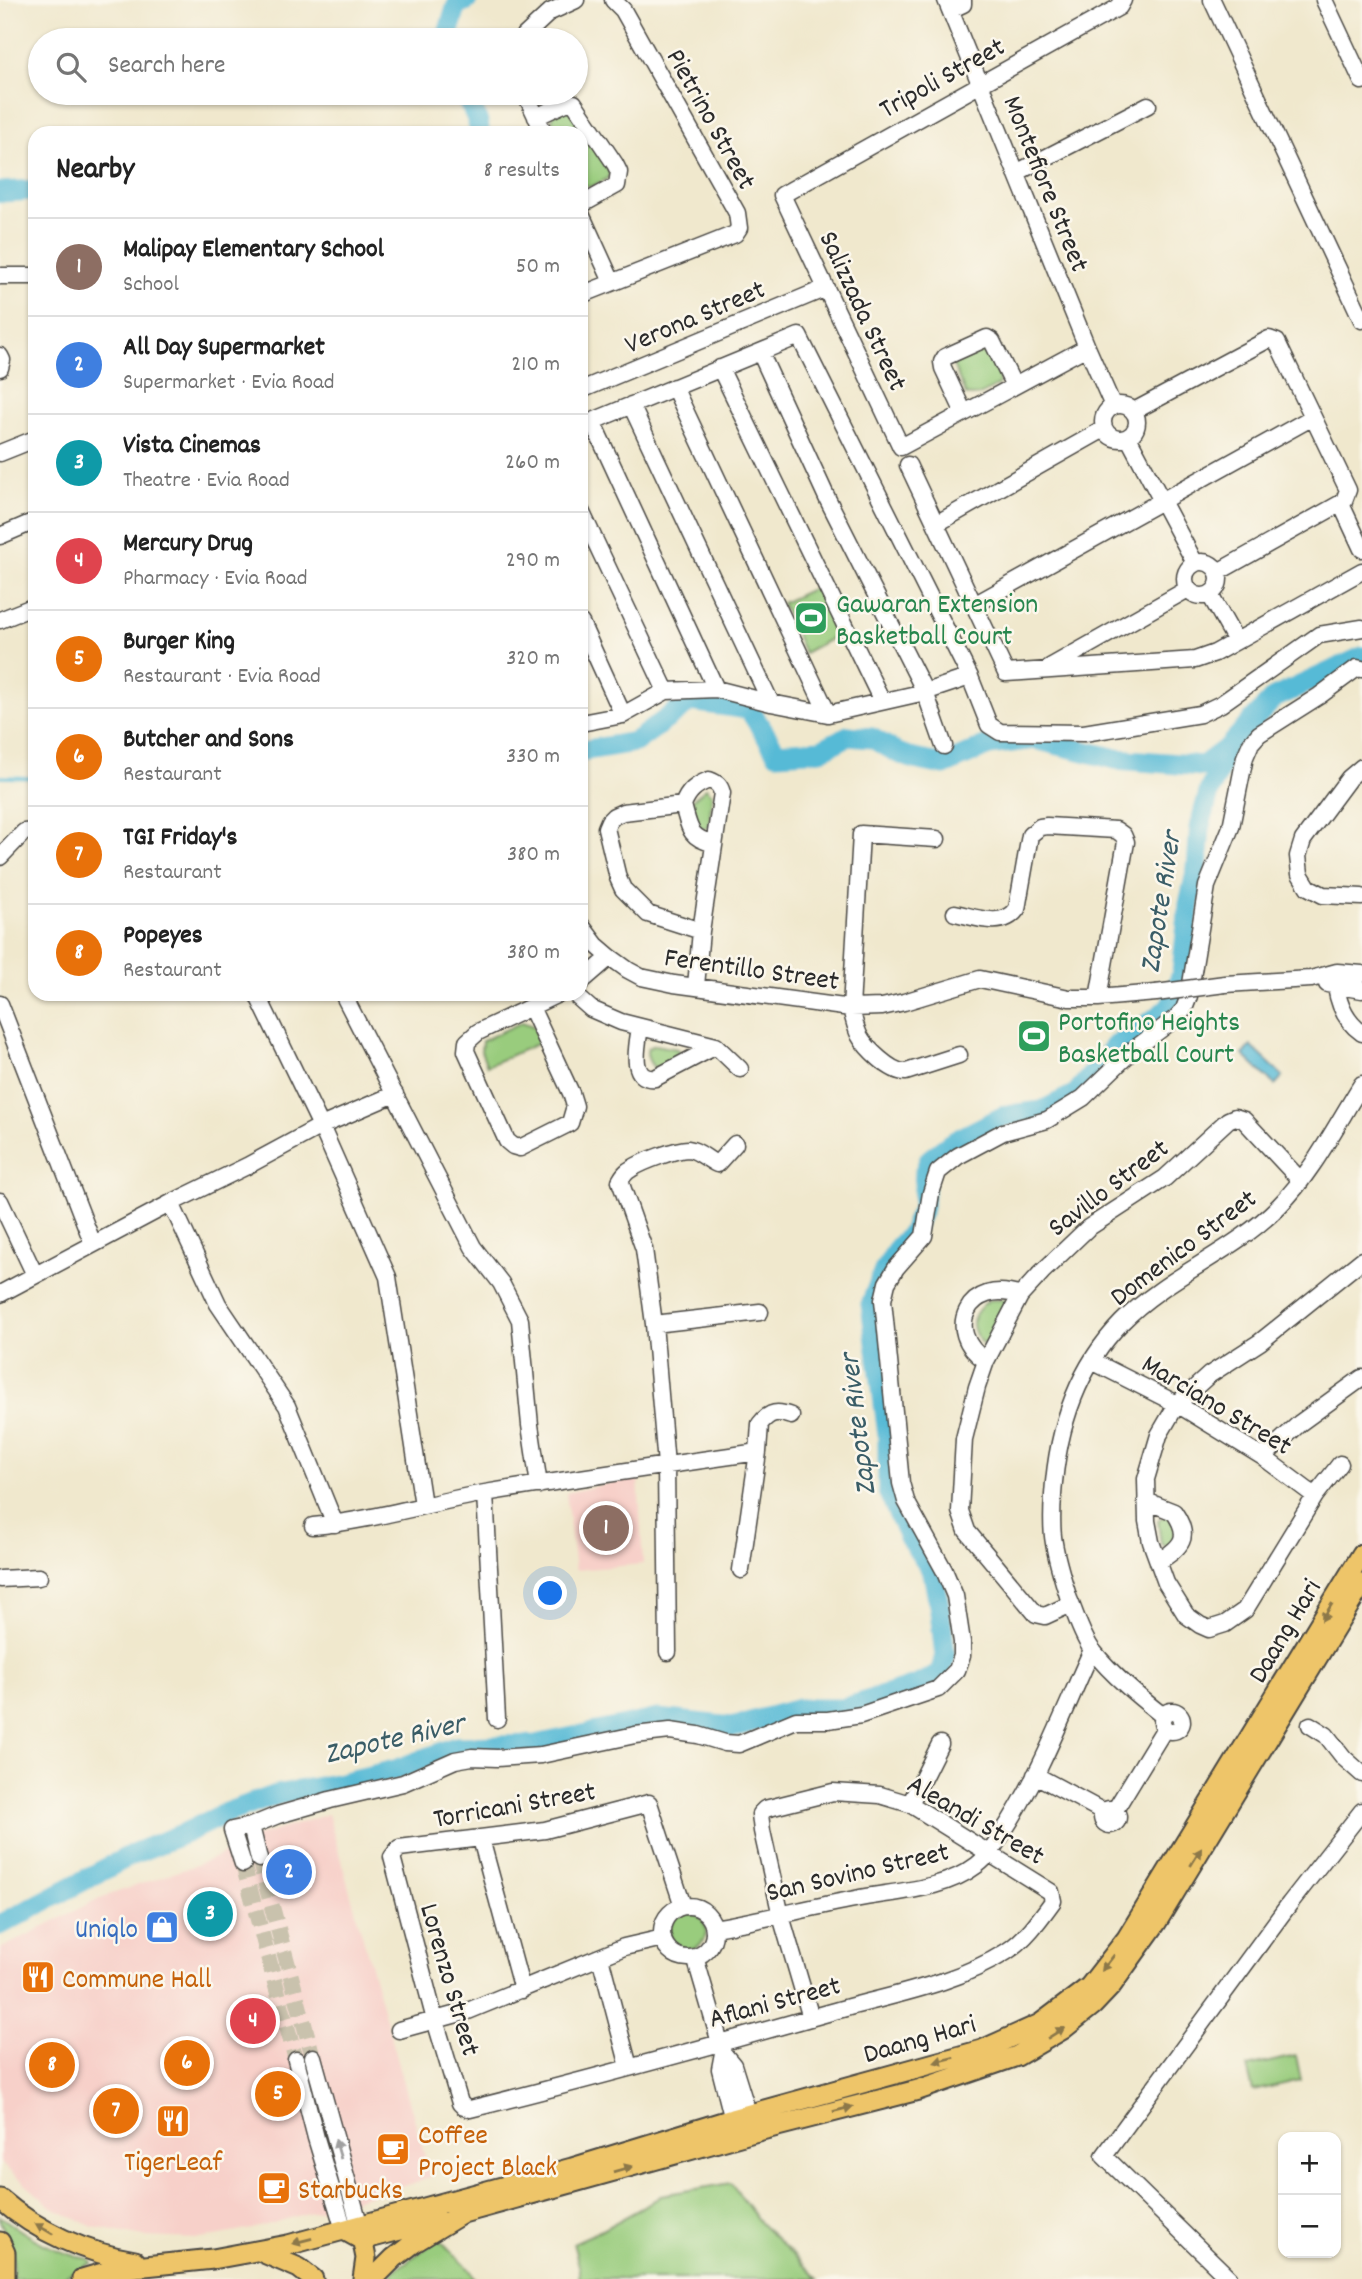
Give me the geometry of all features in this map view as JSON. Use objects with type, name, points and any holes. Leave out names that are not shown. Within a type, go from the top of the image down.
[{"type":"main road","name":"Daang Hari","points":[[373,2279],[415,2242],[463,2213],[982,2050],[1040,2024],[1089,1987],[1141,1918],[1362,1554]]},
{"type":"main road","name":"Daang Hari","points":[[157,2263],[213,2259],[356,2232],[572,2168],[743,2126],[918,2090],[976,2072],[1039,2044],[1093,2005],[1111,1986],[1156,1923],[1362,1584]]},
{"type":"main road","points":[[0,2199],[42,2228],[83,2248],[114,2257],[157,2263]]},
{"type":"main road","points":[[363,2279],[366,2258],[356,2232],[463,2213]]},
{"type":"main road","points":[[0,2242],[5,2253],[5,2279]]},
{"type":"main road","points":[[259,2251],[299,2268],[313,2279]]},
{"type":"main road","points":[[82,2279],[116,2269],[157,2263]]},
{"type":"street","points":[[533,28],[550,12],[576,0]]},
{"type":"street","name":"Pietrino Street","points":[[612,282],[735,234],[739,228],[737,214],[623,10],[613,0]]},
{"type":"street","name":"Tripoli Street","points":[[782,195],[1119,7],[1123,0]]},
{"type":"street","points":[[1212,0],[1362,320]]},
{"type":"street","points":[[1324,0],[1362,81]]},
{"type":"street","name":"Montefiore Street","points":[[958,3],[979,84],[1113,406]]},
{"type":"street","points":[[530,105],[540,126]]},
{"type":"street","points":[[536,117],[562,105]]},
{"type":"street","points":[[576,105],[619,172],[617,185],[588,201]]},
{"type":"street","points":[[1016,173],[1148,105]]},
{"type":"street","name":"Salizzada Street","points":[[782,195],[901,447],[964,413]]},
{"type":"street","points":[[588,229],[612,282],[588,292]]},
{"type":"street","points":[[0,276],[28,276]]},
{"type":"street","name":"Verona Street","points":[[588,387],[826,288]]},
{"type":"street","points":[[588,423],[799,336],[970,677],[989,725],[1000,733],[1084,733],[1199,715],[1221,704],[1319,635],[1362,628]]},
{"type":"street","points":[[1014,386],[992,341],[987,338],[945,357],[942,362],[964,413],[1087,347]]},
{"type":"street","points":[[1134,411],[1269,339],[1277,342],[1348,490],[1342,506],[1362,549]]},
{"type":"street","points":[[760,352],[828,500],[925,692],[944,746]]},
{"type":"street","points":[[0,356],[0,368]]},
{"type":"street","points":[[720,368],[882,701]]},
{"type":"street","points":[[674,387],[828,714]]},
{"type":"street","points":[[631,405],[771,703]]},
{"type":"street","points":[[1125,405],[1134,411],[1138,423],[1133,434],[1123,439],[1112,437],[1102,424],[1105,413],[1113,406],[1125,405]]},
{"type":"street","points":[[974,605],[1313,417]]},
{"type":"street","points":[[588,425],[716,689]]},
{"type":"street","points":[[936,524],[1104,429]]},
{"type":"street","points":[[1128,437],[1195,563]]},
{"type":"street","points":[[0,453],[28,442]]},
{"type":"street","points":[[908,466],[1006,673],[1045,670],[1071,662],[1188,589]]},
{"type":"street","points":[[1218,572],[1343,502]]},
{"type":"street","points":[[0,536],[28,524]]},
{"type":"street","points":[[588,526],[666,691]]},
{"type":"street","points":[[1207,562],[1218,572],[1218,586],[1210,595],[1199,597],[1188,589],[1185,576],[1195,563],[1207,562]]},
{"type":"street","points":[[1071,662],[1195,660],[1236,642],[1362,571]]},
{"type":"street","points":[[1210,595],[1236,642]]},
{"type":"street","points":[[0,620],[28,609]]},
{"type":"street","points":[[588,638],[623,715]]},
{"type":"street","points":[[243,1864],[232,1830],[317,1804],[403,1783],[439,1766],[472,1757],[541,1755],[635,1735],[670,1731],[698,1735],[725,1744],[739,1744],[796,1720],[828,1720],[862,1715],[906,1701],[938,1689],[957,1670],[962,1657],[962,1643],[955,1597],[944,1570],[906,1501],[901,1483],[891,1364],[883,1313],[887,1283],[923,1236],[938,1172],[958,1156],[1003,1132],[1047,1119],[1066,1110],[1184,1009],[1189,996],[1208,886],[1231,827],[1245,757],[1251,743],[1259,734],[1357,668],[1362,669]]},
{"type":"street","points":[[588,722],[623,715],[666,691],[716,689],[828,714],[925,692],[970,677]]},
{"type":"street","points":[[1362,767],[1349,778],[1303,840],[1298,856],[1300,874],[1308,887],[1323,895],[1362,897]]},
{"type":"street","points":[[696,986],[701,931],[722,793],[717,783],[709,780],[692,789],[683,805],[692,834],[697,839],[713,843]]},
{"type":"street","points":[[683,805],[623,812],[614,816],[606,828],[607,836],[618,878],[629,898],[648,914],[701,931]]},
{"type":"street","points":[[955,913],[996,921],[1013,915],[1017,909],[1030,835],[1035,830],[1047,827],[1116,830],[1124,835],[1126,842],[1098,998]]},
{"type":"street","points":[[0,857],[24,832],[28,832]]},
{"type":"street","points":[[937,839],[861,834],[851,1008],[863,1041],[891,1069],[906,1072],[959,1055]]},
{"type":"street","name":"Ferentillo Street","points":[[588,934],[596,945],[628,970],[657,982],[851,1008],[882,1007],[980,979],[1069,998],[1098,998],[1224,984],[1311,979]]},
{"type":"street","points":[[588,976],[610,957]]},
{"type":"street","points":[[1311,979],[1336,972],[1362,974]]},
{"type":"street","points":[[1311,979],[1336,987],[1362,989]]},
{"type":"street","points":[[1336,987],[1342,1009],[1349,1021],[1362,1033]]},
{"type":"street","points":[[260,1001],[321,1126],[388,1277],[423,1505]]},
{"type":"street","points":[[347,1001],[473,1247],[501,1283],[520,1320],[539,1485]]},
{"type":"street","points":[[531,1007],[575,1106],[570,1123],[520,1148],[507,1142],[466,1051],[467,1042],[478,1032],[543,1001]]},
{"type":"street","points":[[581,1001],[591,1009],[640,1027],[716,1046],[740,1069]]},
{"type":"street","points":[[0,1004],[93,1244]]},
{"type":"street","points":[[640,1027],[635,1060],[643,1076],[649,1079],[716,1046]]},
{"type":"street","name":"Domenico Street","points":[[1035,1775],[1109,1811],[1164,1722],[1092,1650],[1059,1570],[1053,1540],[1055,1474],[1069,1408],[1079,1384],[1105,1340],[1149,1297],[1232,1244],[1279,1206],[1301,1181],[1362,1084]]},
{"type":"street","points":[[0,1294],[321,1126],[395,1094]]},
{"type":"street","name":"Savillo Street","points":[[1072,1604],[1045,1616],[1036,1614],[967,1531],[962,1521],[960,1497],[964,1439],[977,1387],[986,1361],[1020,1296],[1041,1272],[1088,1228],[1165,1178],[1227,1119],[1235,1117],[1244,1120],[1301,1181]]},
{"type":"street","points":[[668,1652],[666,1465],[654,1324],[644,1248],[620,1181],[633,1167],[688,1149],[717,1164],[735,1144]]},
{"type":"street","points":[[0,1201],[35,1275]]},
{"type":"street","points":[[171,1203],[218,1304],[286,1406],[335,1524]]},
{"type":"street","points":[[1340,1464],[1315,1496],[1245,1610],[1225,1624],[1209,1629],[1186,1615],[1166,1583],[1147,1521],[1146,1479],[1159,1435],[1177,1404],[1209,1375],[1260,1342],[1362,1260]]},
{"type":"street","points":[[986,1361],[967,1343],[964,1320],[968,1309],[985,1293],[996,1290],[1020,1296]]},
{"type":"street","points":[[654,1324],[760,1312]]},
{"type":"street","name":"Marciano Street","points":[[1092,1360],[1177,1404],[1263,1458],[1315,1496]]},
{"type":"street","points":[[1263,1458],[1300,1423],[1362,1378]]},
{"type":"street","points":[[741,1570],[760,1424],[764,1418],[777,1412],[791,1416]]},
{"type":"street","points":[[313,1526],[335,1524],[485,1493],[758,1452]]},
{"type":"street","points":[[485,1493],[497,1719]]},
{"type":"street","points":[[1146,1501],[1174,1512],[1183,1529],[1179,1546],[1158,1562]]},
{"type":"street","points":[[0,1579],[40,1577]]},
{"type":"street","name":"San Sovino Street","points":[[714,1928],[781,1916],[873,1887],[940,1882],[970,1870],[989,1853],[1010,1821],[1035,1775],[1092,1650]]},
{"type":"street","points":[[1310,1725],[1326,1735],[1344,1758],[1362,1774]]},
{"type":"street","points":[[910,1804],[940,1744]]},
{"type":"street","name":"Aleandi Street","points":[[811,2018],[781,1916],[761,1822],[760,1814],[765,1809],[833,1792],[880,1795],[910,1804],[1047,1888]]},
{"type":"street","name":"Torricani Street","points":[[392,1857],[398,1848],[556,1828],[649,1803],[683,1906]]},
{"type":"street","points":[[1230,2279],[1104,2156],[1290,1903],[1362,1811]]},
{"type":"street","points":[[251,1826],[260,1859]]},
{"type":"street","points":[[481,1839],[522,1990]]},
{"type":"street","name":"Lorenzo Street","points":[[392,1857],[460,2103],[470,2109]]},
{"type":"street","name":"Aflani Street","points":[[470,2109],[629,2067],[722,2048],[811,2018],[965,1973],[1008,1950],[1027,1934],[1053,1901],[1047,1888]]},
{"type":"street","points":[[683,1906],[703,1910],[714,1928],[710,1946],[695,1957],[688,1958],[669,1950],[662,1931],[671,1912],[683,1906]]},
{"type":"street","points":[[399,2030],[468,2011],[624,1947],[663,1938]]},
{"type":"street","points":[[600,1957],[629,2067]]},
{"type":"street","points":[[695,1957],[722,2048],[733,2065],[743,2126]]},
{"type":"street","points":[[313,2057],[356,2232]]},
{"type":"street","points":[[296,2060],[316,2138],[356,2232]]},
{"type":"shaded area","points":[[638,1477],[643,1564],[575,1570],[566,1493]]},
{"type":"shaded area","points":[[328,1814],[431,2178],[252,2229],[200,2239],[144,2237],[93,2227],[56,2210],[0,2163],[0,1949],[100,1898],[205,1862],[246,1840]]},
{"type":"green space","points":[[570,108],[581,126],[555,126],[552,120],[554,113]]},
{"type":"green space","points":[[588,137],[610,173],[607,179],[590,187]]},
{"type":"green space","points":[[983,347],[996,364],[998,385],[979,395],[966,395],[953,365],[954,361]]},
{"type":"green space","name":"Gawaran Extension Basketball Court","points":[[818,586],[840,634],[804,653],[782,603]]},
{"type":"green space","points":[[706,788],[712,794],[709,826],[703,829],[697,825],[692,800]]},
{"type":"green space","points":[[522,1022],[533,1026],[541,1042],[487,1066],[481,1051],[482,1041]]},
{"type":"green space","points":[[655,1045],[677,1049],[680,1054],[678,1059],[656,1069],[647,1054],[648,1048]]},
{"type":"green space","points":[[989,1300],[1006,1300],[1008,1305],[988,1342],[984,1344],[974,1330],[973,1319]]},
{"type":"green space","points":[[1165,1516],[1171,1518],[1175,1525],[1175,1540],[1168,1547],[1161,1544],[1158,1521]]},
{"type":"green space","points":[[688,1913],[701,1918],[706,1931],[701,1944],[688,1949],[675,1944],[670,1931],[675,1918]]},
{"type":"green space","points":[[1296,2056],[1301,2080],[1253,2091],[1247,2067]]},
{"type":"green space","points":[[731,2183],[761,2224],[818,2279],[579,2279],[580,2269],[573,2243],[600,2231],[661,2195]]},
{"type":"green space","points":[[0,2216],[42,2243],[77,2257],[90,2259],[92,2263],[60,2279],[13,2279],[13,2250]]},
{"type":"green space","points":[[439,2239],[470,2270],[475,2279],[388,2279],[395,2270]]},
{"type":"water","points":[[1251,1046],[1283,1076],[1275,1085],[1243,1055]]},
{"type":"waterway","points":[[450,28],[457,5],[467,0]]},
{"type":"waterway","points":[[470,105],[478,126]]},
{"type":"waterway","points":[[0,192],[28,190]]},
{"type":"waterway","name":"Zapote River","points":[[0,1925],[135,1853],[226,1813],[276,1795],[395,1770],[456,1747],[536,1745],[658,1719],[732,1727],[799,1709],[842,1709],[918,1685],[940,1673],[945,1657],[933,1572],[909,1537],[888,1491],[888,1435],[871,1304],[884,1271],[898,1248],[911,1234],[923,1207],[925,1171],[930,1159],[951,1143],[1004,1116],[1042,1111],[1076,1094],[1114,1047],[1171,1005],[1182,973],[1189,904],[1197,868],[1200,825],[1210,789],[1231,744],[1274,698],[1362,657]]},
{"type":"waterway","points":[[588,750],[635,742],[691,701],[749,709],[777,753],[821,750],[848,736],[872,738],[898,753],[944,765],[989,745],[1035,739],[1116,759],[1203,766],[1227,748]]},
{"type":"waterway","points":[[0,777],[28,778]]},
{"type":"tunnel","points":[[259,1859],[313,2057]]},
{"type":"tunnel","points":[[243,1864],[296,2060]]},
{"type":"place","name":"Gawaran Extension Basketball Court","points":[[811,618]]},
{"type":"place","name":"Portofino Heights Basketball Court","points":[[1034,1036]]},
{"type":"place","name":"Malipay Elementary School","points":[[606,1528]]},
{"type":"place","name":"All Day Supermarket","points":[[289,1872]]},
{"type":"place","name":"Vista Cinemas","points":[[210,1914]]},
{"type":"place","name":"Uniqlo","points":[[162,1927]]},
{"type":"place","name":"Commune Hall","points":[[38,1977]]},
{"type":"place","name":"Mercury Drug","points":[[253,2021]]},
{"type":"place","name":"Butcher and Sons","points":[[187,2063]]},
{"type":"place","name":"Popeyes","points":[[52,2065]]},
{"type":"place","name":"Burger King","points":[[278,2094]]},
{"type":"place","name":"TGI Friday's","points":[[116,2111]]},
{"type":"place","name":"TigerLeaf","points":[[173,2121]]},
{"type":"place","name":"Coffee Project Black","points":[[393,2149]]},
{"type":"place","name":"Starbucks","points":[[274,2188]]}]
